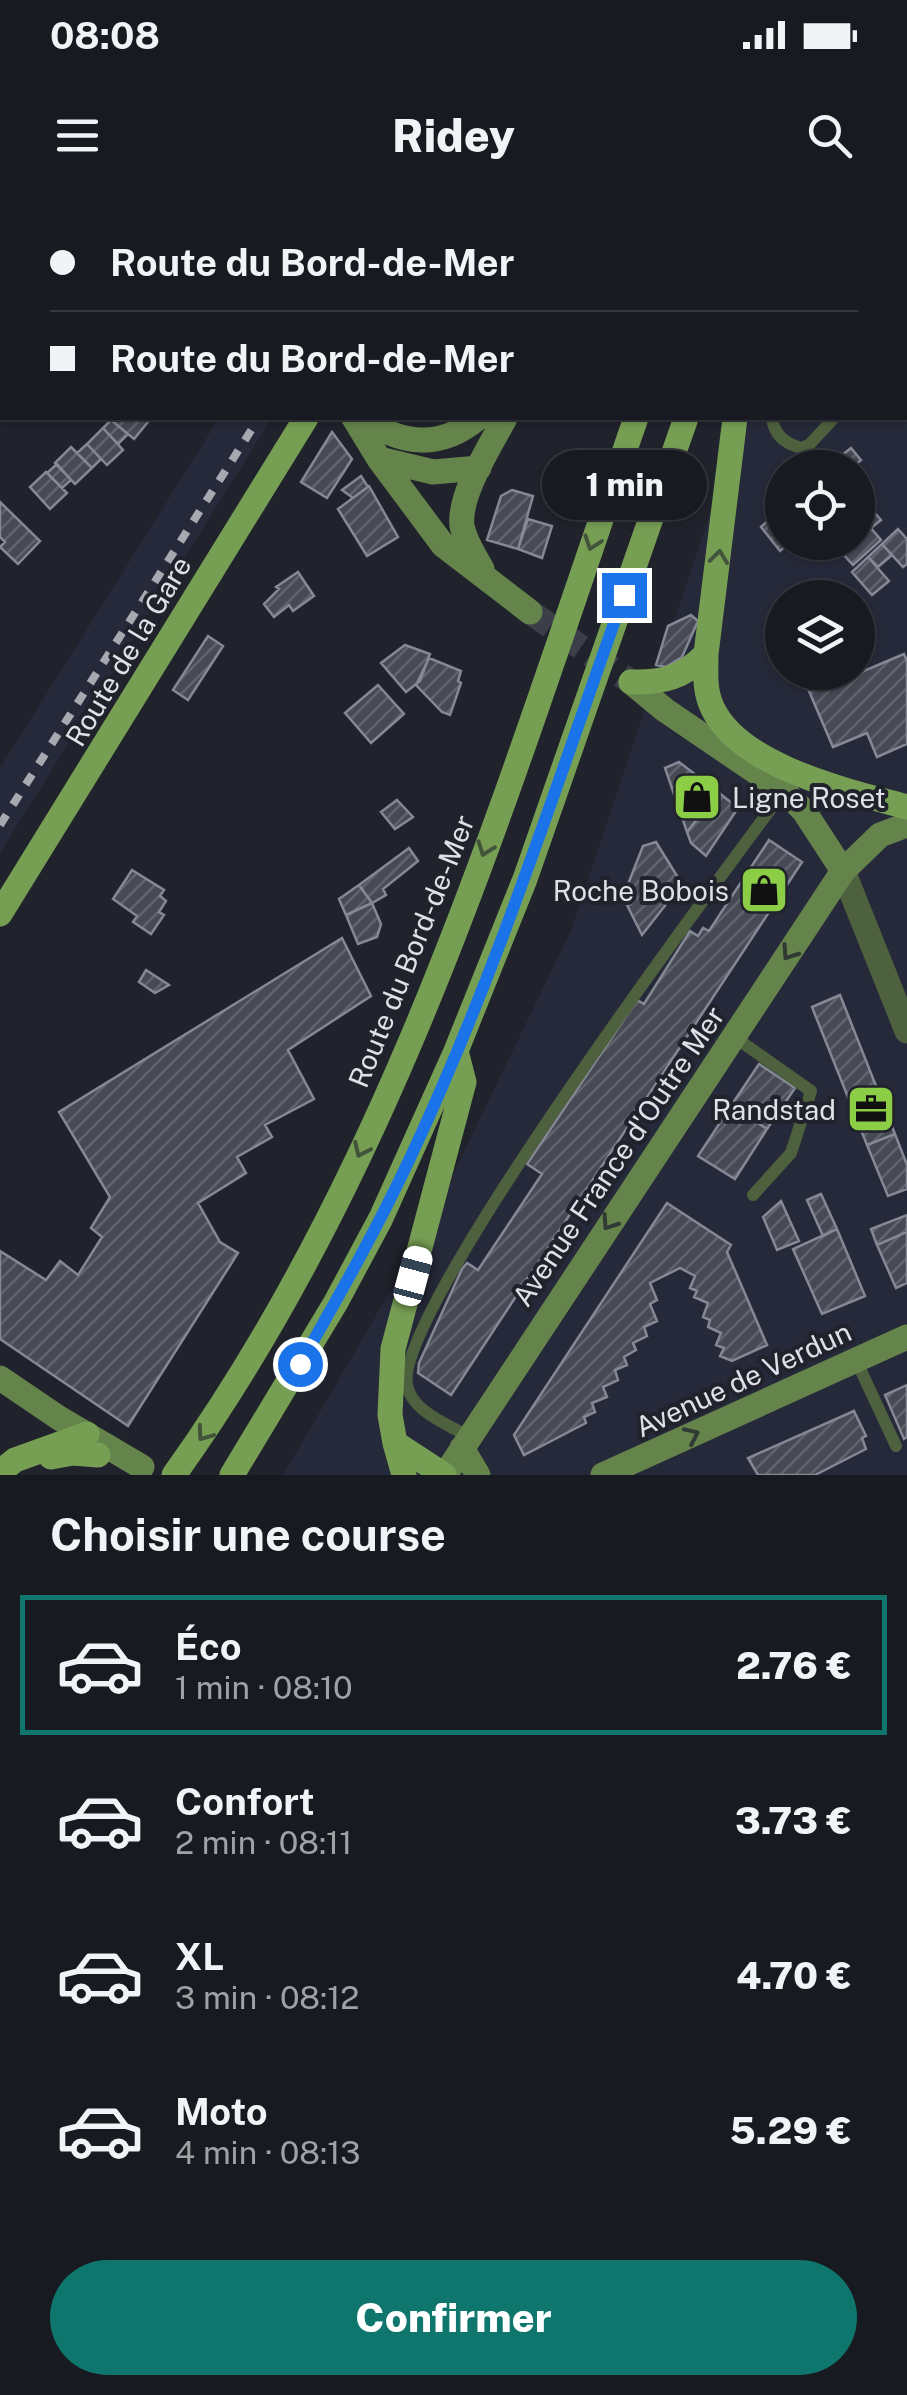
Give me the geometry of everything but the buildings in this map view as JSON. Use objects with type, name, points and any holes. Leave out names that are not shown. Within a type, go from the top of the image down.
[{"type":"main road","name":"Route de la Gare","points":[[0,914],[305,420]]},
{"type":"main road","name":"Route du Bord-de-Mer","points":[[174,1475],[216,1417],[279,1308],[344,1186],[404,1057],[473,883],[635,420]]},
{"type":"main road","points":[[232,1475],[336,1302],[381,1218],[456,1051],[525,879],[685,420]]},
{"type":"main road","points":[[735,420],[706,654],[710,704],[726,730],[741,742],[824,783],[907,807]]},
{"type":"main road","points":[[631,682],[670,680],[706,654]]},
{"type":"main road","points":[[404,1475],[390,1401],[394,1349],[464,1082],[456,1051]]},
{"type":"main road","points":[[395,1443],[445,1475]]},
{"type":"main road","points":[[0,1472],[15,1460],[93,1445]]},
{"type":"main road","points":[[15,1475],[46,1458],[93,1445]]},
{"type":"street","points":[[355,420],[442,544],[530,612]]},
{"type":"street","points":[[367,420],[390,434],[417,442],[450,436],[475,420]]},
{"type":"street","points":[[489,583],[466,540],[462,521],[465,500],[504,420]]},
{"type":"street","points":[[379,459],[434,472],[479,468]]},
{"type":"street","points":[[631,682],[784,791],[804,811],[843,872],[907,1031]]},
{"type":"street","name":"Avenue France d'Outre Mer","points":[[445,1475],[843,872],[880,835],[907,825]]},
{"type":"street","name":"Avenue de Verdun","points":[[604,1475],[907,1337]]},
{"type":"street","points":[[0,1378],[93,1445],[137,1471]]},
{"type":"street","points":[[466,1442],[478,1475]]},
{"type":"lane","points":[[772,420],[773,430],[779,436],[802,448],[832,420]]},
{"type":"lane","points":[[466,1442],[416,1405],[407,1386],[407,1365],[444,1284],[644,978],[784,791]]},
{"type":"lane","points":[[734,1036],[811,1092],[791,1153],[754,1194]]},
{"type":"lane","points":[[856,1360],[896,1446]]},
{"type":"shaded area","points":[[218,420],[271,420],[0,853],[0,768]]},
{"type":"shaded area","points":[[741,420],[907,420],[907,1475],[283,1475],[426,1230],[572,928]]},
{"type":"tunnel","points":[[530,612],[631,682]]},
{"type":"railway","points":[[0,825],[258,420]]},
{"type":"place","name":"Ligne Roset","points":[[697,797]]},
{"type":"place","name":"Roche Bobois","points":[[764,890]]},
{"type":"place","name":"Randstad","points":[[871,1109]]},
{"type":"route","points":[[300,1364],[381,1218],[456,1051],[525,879],[624,595]]}]
